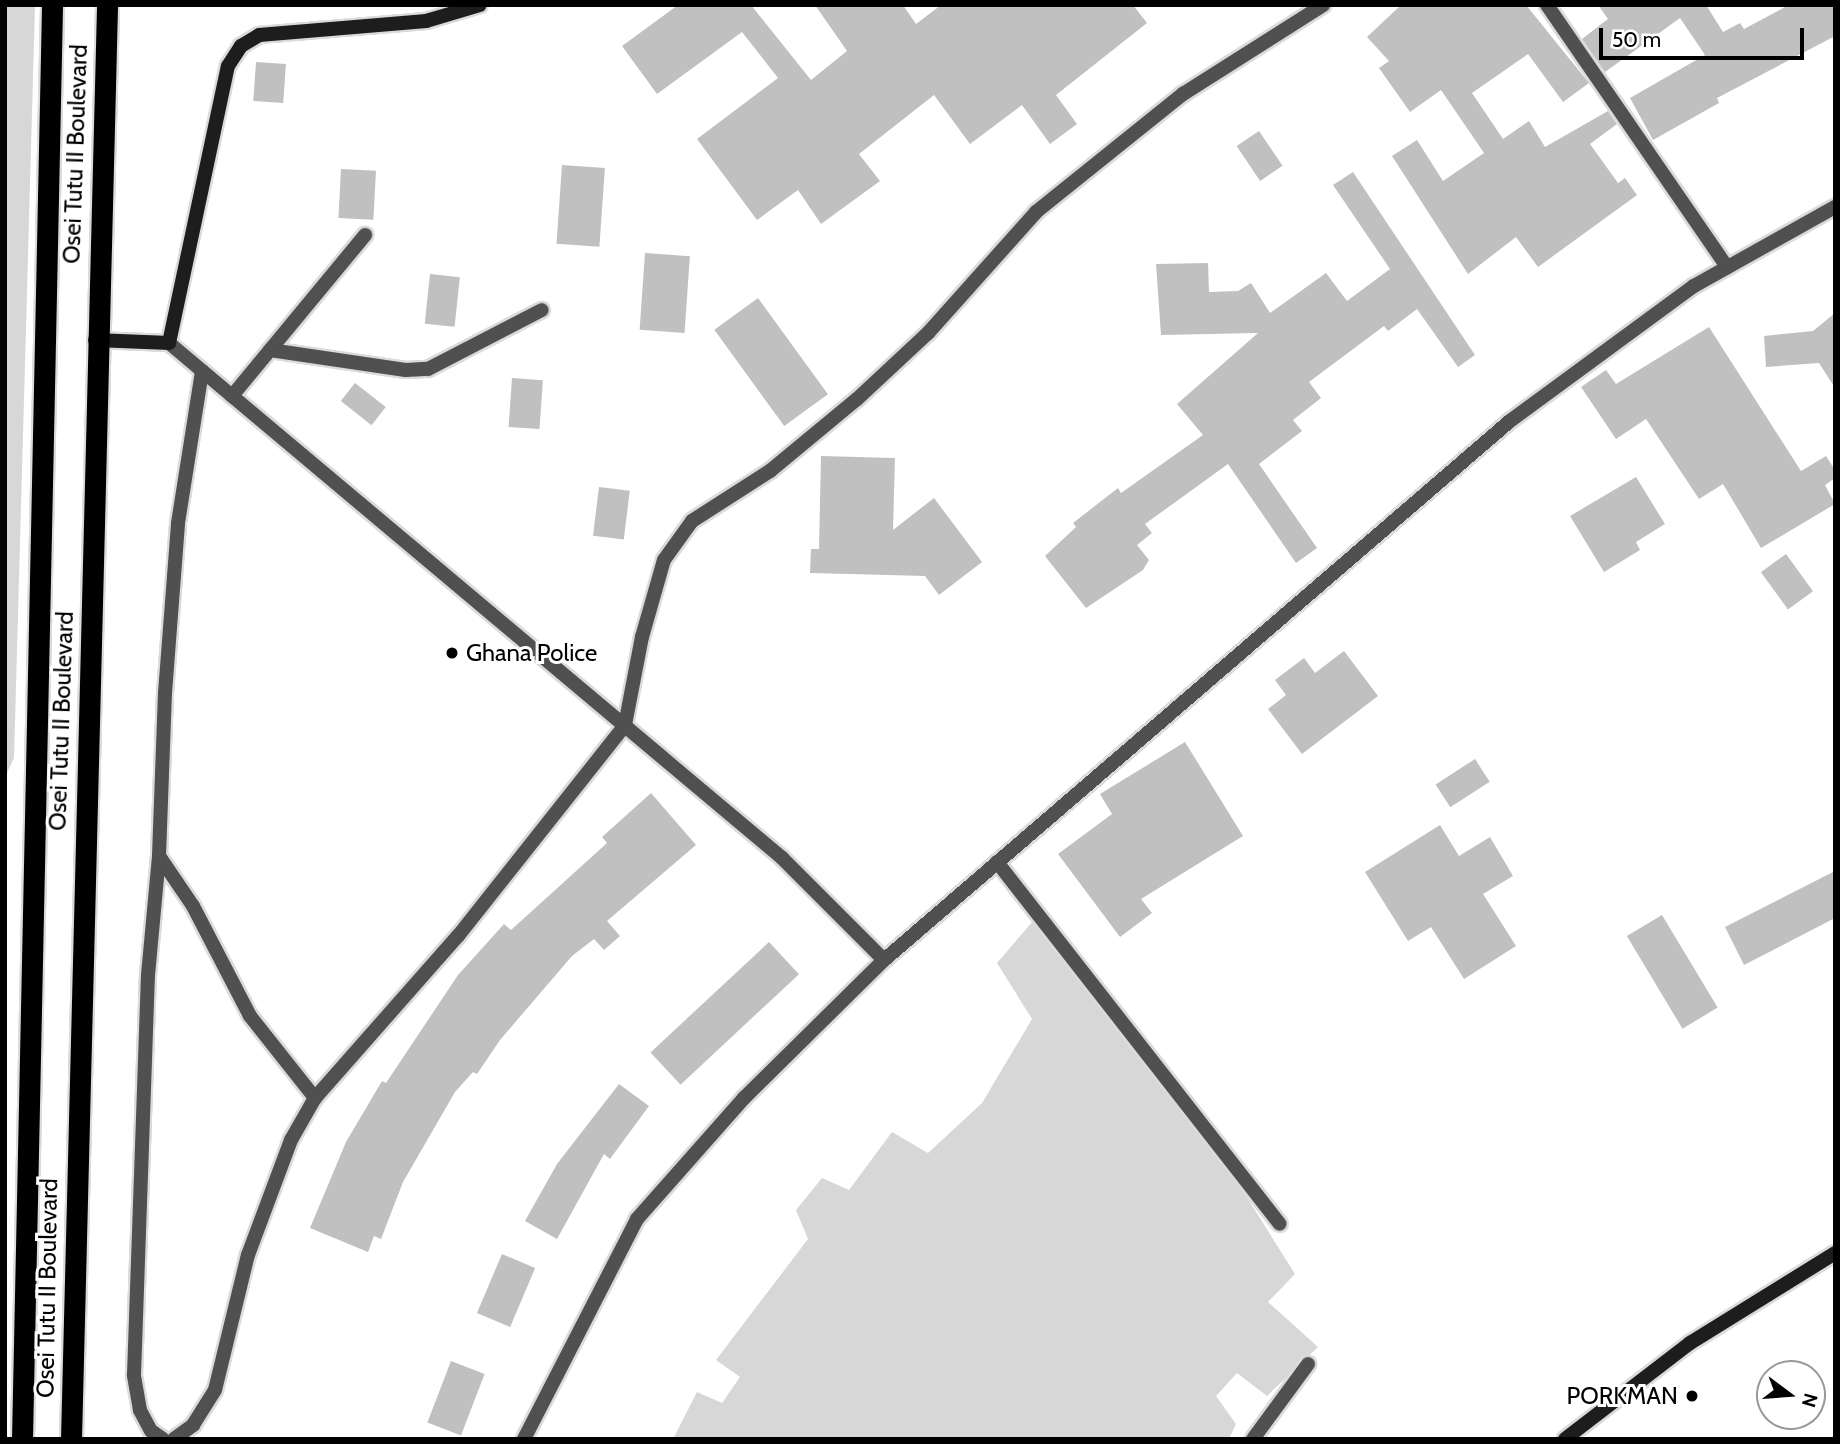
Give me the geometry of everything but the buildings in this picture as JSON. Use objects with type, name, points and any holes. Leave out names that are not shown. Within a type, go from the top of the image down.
[{"type":"highway","name":"Osei Tutu II Boulevard","points":[[22,1439],[52,5]]},
{"type":"highway","name":"Osei Tutu II Boulevard","points":[[71,1439],[95,340],[107,5]]},
{"type":"street","points":[[169,343],[228,66],[241,46],[259,35],[426,21],[480,5]]},
{"type":"street","points":[[174,1439],[193,1425],[215,1390],[248,1255],[274,1179],[315,1098],[458,936],[625,725],[642,637],[664,560],[692,522],[770,471],[857,398],[928,333],[1036,212],[1184,94],[1323,5]]},
{"type":"street","points":[[1547,5],[1727,267]]},
{"type":"street","points":[[524,1439],[637,1219],[744,1098],[884,960],[1510,421],[1694,286],[1835,207]]},
{"type":"street","points":[[232,397],[365,235]]},
{"type":"street","points":[[270,350],[406,370],[428,369],[542,310]]},
{"type":"street","points":[[95,340],[169,343],[782,858],[884,960]]},
{"type":"street","points":[[163,1439],[151,1431],[140,1410],[134,1375],[148,975],[159,856],[165,693],[178,523],[202,371]]},
{"type":"street","points":[[159,856],[193,906],[250,1016],[315,1098]]},
{"type":"street","points":[[997,862],[1280,1224]]},
{"type":"street","points":[[1565,1439],[1690,1343],[1835,1253]]},
{"type":"street","points":[[1252,1439],[1308,1364]]},
{"type":"shaded area","points":[[5,5],[35,5],[14,758],[5,777]]},
{"type":"shaded area","points":[[1033,921],[1236,1180],[1295,1274],[1268,1302],[1318,1347],[1267,1396],[1237,1373],[1216,1396],[1236,1424],[1229,1439],[673,1439],[697,1392],[722,1403],[740,1377],[716,1360],[808,1239],[796,1210],[822,1178],[849,1190],[892,1132],[928,1153],[982,1103],[1032,1019],[997,963]]},
{"type":"place","name":"Ghana Police","points":[[452,653]]},
{"type":"place","name":"PORKMAN","points":[[1692,1396]]}]
